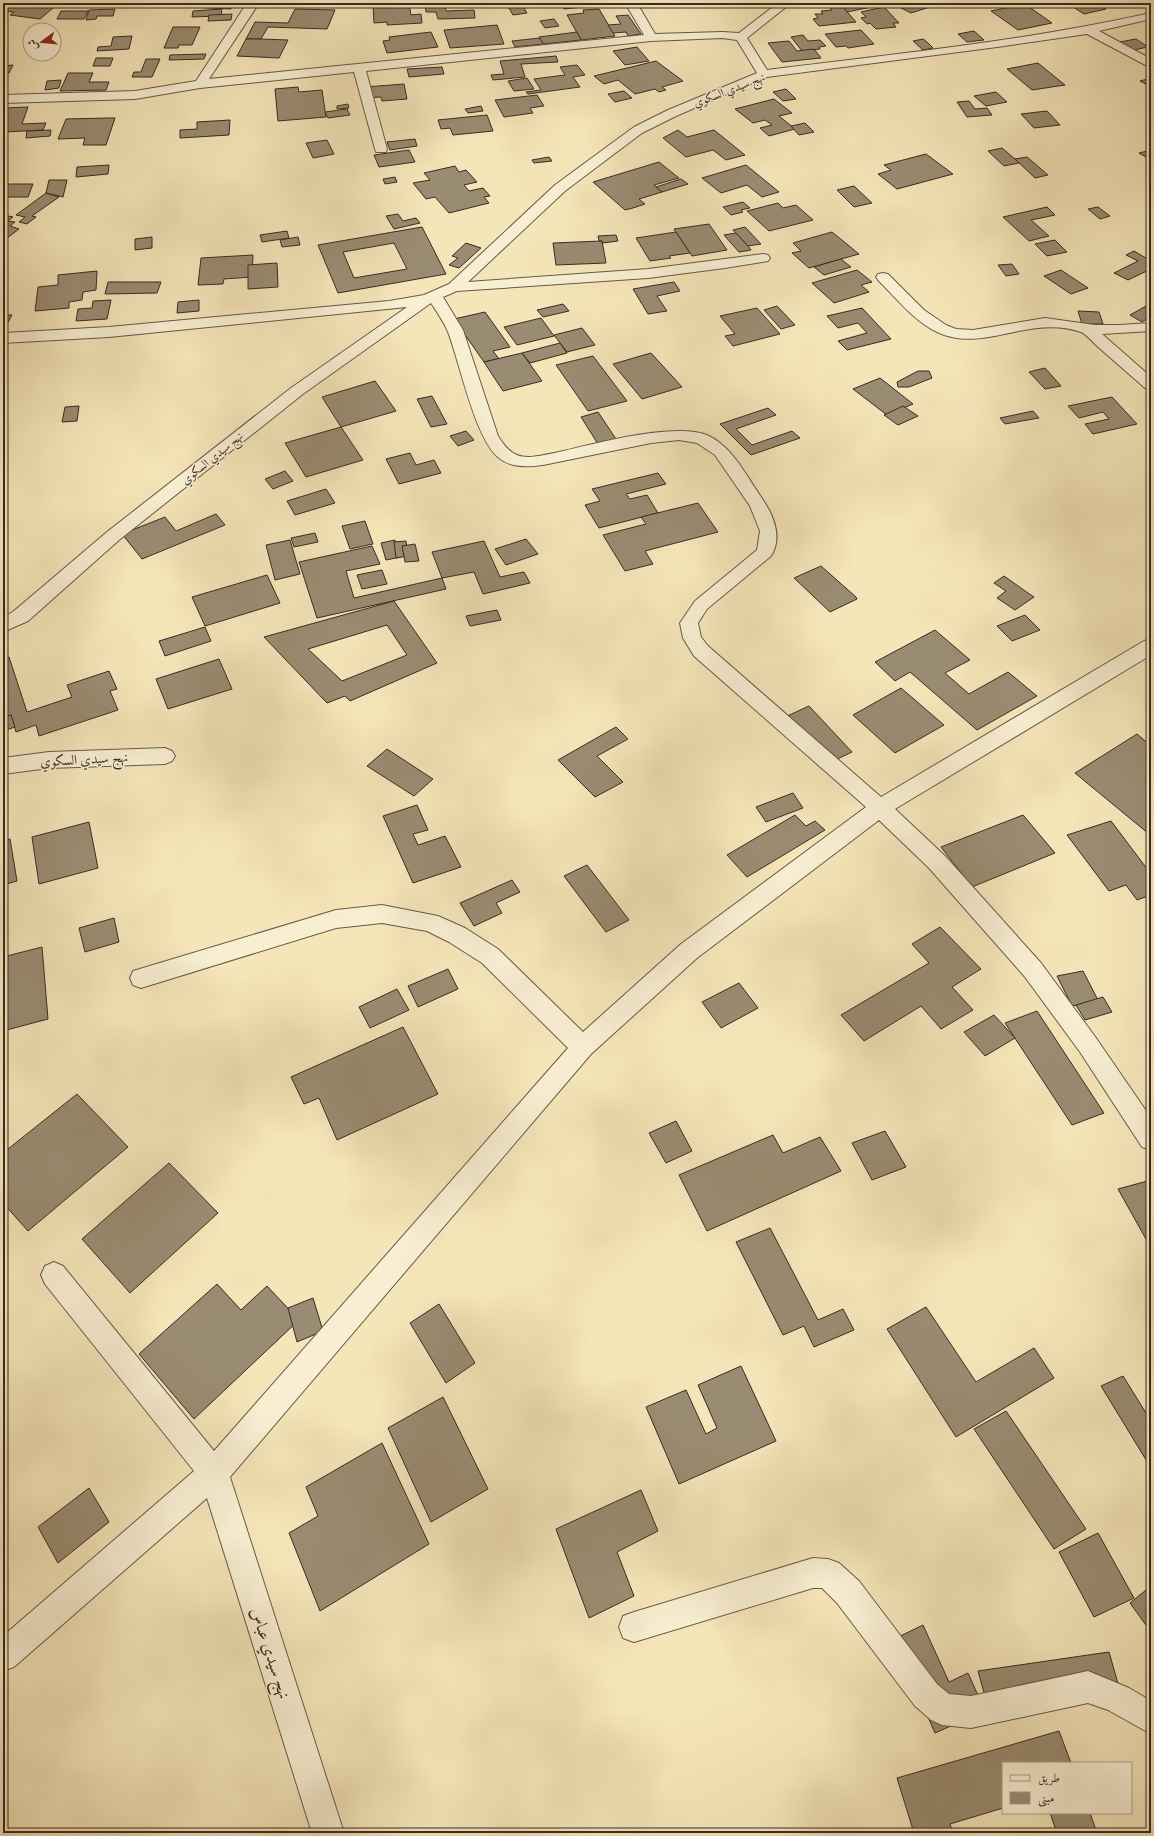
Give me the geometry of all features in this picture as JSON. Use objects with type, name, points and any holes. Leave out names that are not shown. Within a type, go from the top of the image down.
[{"type":"street","points":[[200,84],[253,3]]},
{"type":"street","points":[[631,3],[651,38]]},
{"type":"street","points":[[3,99],[135,95],[200,84],[651,38],[722,34],[741,37],[785,3]]},
{"type":"street","name":"نهج سيدي السكوي","points":[[3,626],[21,616],[113,536],[296,391],[431,298],[454,287],[560,188],[638,130],[672,113],[764,74],[997,44],[1089,30],[1151,16]]},
{"type":"street","points":[[1089,30],[1151,64]]},
{"type":"street","points":[[741,37],[764,74]]},
{"type":"street","points":[[359,68],[381,149]]},
{"type":"street","name":"نهج سيدي السكوي","points":[[454,287],[639,274],[722,265],[763,258]]},
{"type":"street","points":[[883,277],[909,303],[936,325],[948,331],[962,335],[1044,322],[1060,323],[1087,329],[1115,330],[1151,327]]},
{"type":"street","points":[[431,298],[455,330],[490,436],[498,449],[507,458],[526,462],[543,460],[651,438],[679,435],[702,439],[721,451],[758,505],[769,531],[765,552],[700,605],[689,623],[692,638],[701,651],[880,808],[937,862],[1033,970],[1088,1045],[1151,1139]]},
{"type":"street","name":"نهج سيدي السكوي","points":[[3,338],[109,332],[390,305],[431,298]]},
{"type":"street","points":[[1087,329],[1151,385]]},
{"type":"street","points":[[3,1656],[214,1473],[583,1047],[689,951],[782,879],[880,808],[1151,646]]},
{"type":"street","name":"نهج سيدي السكوي","points":[[3,766],[49,760],[165,756]]},
{"type":"street","points":[[141,978],[336,919],[382,914],[430,922],[458,935],[490,956],[583,1047]]},
{"type":"street","points":[[54,1275],[214,1473]]},
{"type":"street","name":"نهج سيدي عباس","points":[[214,1473],[328,1833]]},
{"type":"street","points":[[634,1627],[813,1573],[828,1574],[848,1592],[926,1695],[942,1709],[971,1712],[1088,1687],[1118,1699],[1151,1718]]},
{"type":"building","points":[[5,3],[37,7],[42,3],[59,3],[40,19],[10,15],[14,12],[3,11],[3,5]]},
{"type":"building","points":[[171,3],[235,3],[231,9],[169,6]]},
{"type":"building","points":[[291,3],[313,3],[313,6],[290,6]]},
{"type":"building","points":[[409,3],[411,15],[421,14],[422,23],[387,25],[387,22],[374,23],[373,4]]},
{"type":"building","points":[[425,3],[445,3],[446,11],[474,10],[475,18],[438,19],[436,12],[426,12]]},
{"type":"building","points":[[506,3],[521,3],[527,13],[513,15]]},
{"type":"building","points":[[561,3],[581,3],[583,7],[564,9]]},
{"type":"building","points":[[840,3],[879,3],[881,5],[847,12]]},
{"type":"building","points":[[891,3],[916,3],[927,8],[911,13]]},
{"type":"building","points":[[1067,3],[1097,3],[1106,9],[1084,14]]},
{"type":"building","points":[[1025,4],[1052,23],[1018,30],[991,11]]},
{"type":"building","points":[[842,6],[856,22],[819,26],[813,19],[818,18],[815,14],[823,14],[821,11],[832,10],[829,7]]},
{"type":"building","points":[[884,7],[899,23],[893,23],[896,27],[876,29],[870,23],[867,24],[861,18],[866,17],[861,12]]},
{"type":"building","points":[[115,9],[113,16],[97,16],[96,19],[86,20],[89,10]]},
{"type":"building","points":[[222,9],[221,16],[192,17],[193,11]]},
{"type":"building","points":[[295,9],[335,10],[327,29],[268,27],[261,39],[246,39],[255,22],[288,23]]},
{"type":"building","points":[[599,9],[615,36],[581,40],[567,15],[584,13],[583,10]]},
{"type":"building","points":[[61,11],[88,11],[84,19],[57,19]]},
{"type":"building","points":[[232,14],[231,20],[208,21],[209,15]]},
{"type":"building","points":[[628,15],[641,34],[628,36],[626,32],[613,33],[608,25],[621,24],[616,16]]},
{"type":"building","points":[[554,19],[559,26],[545,28],[540,21]]},
{"type":"building","points":[[497,25],[504,44],[450,48],[444,30]]},
{"type":"building","points":[[173,27],[200,27],[192,45],[179,45],[178,48],[164,48]]},
{"type":"building","points":[[861,30],[874,44],[848,48],[846,46],[836,47],[825,34]]},
{"type":"building","points":[[974,31],[984,40],[967,42],[958,34]]},
{"type":"building","points":[[431,32],[438,47],[387,53],[383,41],[390,40],[389,37]]},
{"type":"building","points":[[577,32],[581,40],[543,44],[539,37]]},
{"type":"building","points":[[803,35],[808,41],[820,40],[826,46],[819,47],[820,49],[802,51],[791,37]]},
{"type":"building","points":[[132,36],[129,49],[97,51],[98,47],[111,46],[113,37]]},
{"type":"building","points":[[540,38],[543,44],[515,47],[512,41]]},
{"type":"building","points":[[246,39],[288,40],[279,58],[237,56]]},
{"type":"building","points":[[923,39],[933,48],[923,50],[913,41]]},
{"type":"building","points":[[1136,39],[1148,47],[1128,51],[1114,43]]},
{"type":"building","points":[[789,41],[797,51],[814,49],[821,58],[782,62],[768,43]]},
{"type":"building","points":[[637,47],[649,61],[625,65],[613,51]]},
{"type":"building","points":[[206,54],[204,59],[169,60],[170,55]]},
{"type":"building","points":[[556,56],[558,62],[521,64],[525,77],[493,80],[491,75],[504,74],[500,61]]},
{"type":"building","points":[[96,58],[113,58],[110,66],[93,66]]},
{"type":"building","points":[[146,59],[160,59],[152,77],[132,77],[134,72],[141,72]]},
{"type":"building","points":[[656,61],[683,81],[662,87],[666,90],[659,92],[655,89],[635,94],[618,80],[604,84],[594,76]]},
{"type":"building","points":[[1038,63],[1065,85],[1032,90],[1007,69]]},
{"type":"building","points":[[13,65],[9,73],[3,73],[3,66]]},
{"type":"building","points":[[577,65],[585,75],[573,77],[580,87],[528,94],[526,92],[541,90],[534,79],[565,75],[560,67]]},
{"type":"building","points":[[442,67],[444,74],[409,77],[407,69]]},
{"type":"building","points":[[68,73],[93,73],[89,82],[109,82],[106,90],[60,91]]},
{"type":"building","points":[[527,78],[534,89],[514,91],[508,81]]},
{"type":"building","points":[[1151,78],[1151,87],[1140,81]]},
{"type":"building","points":[[61,80],[59,88],[45,90],[47,81]]},
{"type":"building","points":[[404,84],[407,99],[382,101],[381,97],[366,98],[365,87]]},
{"type":"building","points":[[298,87],[299,92],[322,90],[326,117],[278,121],[275,89]]},
{"type":"building","points":[[786,89],[796,99],[783,101],[773,92]]},
{"type":"building","points":[[624,91],[632,98],[615,102],[608,94]]},
{"type":"building","points":[[996,92],[1007,102],[986,106],[974,96]]},
{"type":"building","points":[[537,95],[544,106],[530,108],[533,113],[504,117],[495,100]]},
{"type":"building","points":[[774,99],[792,113],[779,116],[795,129],[769,136],[760,128],[772,125],[765,120],[753,123],[735,109]]},
{"type":"building","points":[[969,101],[975,109],[987,108],[992,115],[967,117],[957,102]]},
{"type":"building","points":[[348,104],[349,108],[337,109],[337,106]]},
{"type":"building","points":[[481,106],[483,111],[468,113],[465,109]]},
{"type":"building","points":[[28,107],[22,124],[46,123],[43,130],[4,132],[6,125],[3,125],[3,108]]},
{"type":"building","points":[[347,109],[350,115],[328,118],[325,112]]},
{"type":"building","points":[[1047,111],[1060,125],[1034,128],[1021,114]]},
{"type":"building","points":[[487,115],[493,131],[453,135],[450,128],[441,129],[438,120]]},
{"type":"building","points":[[115,118],[106,145],[83,145],[85,138],[58,139],[66,119]]},
{"type":"building","points":[[230,120],[229,135],[180,138],[180,130],[197,129],[197,122]]},
{"type":"building","points":[[805,123],[814,132],[799,135],[791,126]]},
{"type":"building","points":[[51,130],[50,136],[26,138],[27,131]]},
{"type":"building","points":[[678,130],[687,137],[714,130],[745,155],[726,160],[713,150],[686,157],[663,138]]},
{"type":"building","points":[[415,139],[417,146],[390,150],[387,142]]},
{"type":"building","points":[[327,140],[334,154],[313,158],[306,143]]},
{"type":"building","points":[[1002,148],[1019,163],[1004,166],[988,151]]},
{"type":"building","points":[[409,150],[415,162],[379,167],[374,155]]},
{"type":"building","points":[[1151,150],[1151,160],[1139,153]]},
{"type":"building","points":[[926,154],[953,174],[897,189],[878,174],[891,170],[884,165]]},
{"type":"building","points":[[549,157],[552,161],[534,163],[532,160]]},
{"type":"building","points":[[1027,157],[1048,175],[1035,178],[1015,159]]},
{"type":"building","points":[[659,162],[679,178],[654,185],[662,192],[639,199],[645,204],[633,208],[625,210],[593,182]]},
{"type":"building","points":[[109,165],[108,174],[76,177],[77,167]]},
{"type":"building","points":[[746,165],[779,192],[762,197],[747,185],[721,193],[702,178]]},
{"type":"building","points":[[455,166],[459,172],[466,170],[477,182],[464,185],[469,191],[483,188],[490,196],[484,197],[489,203],[449,213],[435,197],[426,199],[413,183],[430,180],[424,173]]},
{"type":"building","points":[[395,177],[397,182],[385,184],[383,179]]},
{"type":"building","points":[[681,179],[688,184],[662,192],[656,187]]},
{"type":"building","points":[[49,180],[67,180],[63,197],[46,193]]},
{"type":"building","points":[[3,184],[33,184],[28,197],[3,197]]},
{"type":"building","points":[[854,186],[872,203],[854,207],[837,190]]},
{"type":"building","points":[[46,193],[59,197],[32,216],[36,217],[27,224],[19,222],[25,217],[16,215]]},
{"type":"building","points":[[743,202],[750,208],[741,210],[743,212],[731,215],[723,207]]},
{"type":"building","points":[[778,203],[783,208],[796,205],[813,220],[769,231],[747,211]]},
{"type":"building","points":[[1047,207],[1055,215],[1031,220],[1049,236],[1029,241],[1003,217]]},
{"type":"building","points":[[1098,207],[1110,216],[1100,219],[1088,209]]},
{"type":"building","points":[[398,214],[403,221],[416,218],[420,223],[394,229],[386,216]]},
{"type":"building","points":[[3,215],[13,217],[8,221],[15,222],[10,226],[19,229],[3,241]]},
{"type":"building","points":[[709,224],[727,250],[692,256],[674,229]]},
{"type":"building","points":[[422,227],[446,274],[338,293],[318,245]],"holes":[[[394,243],[407,269],[354,278],[343,252]]]},
{"type":"building","points":[[745,227],[761,244],[748,246],[733,230]]},
{"type":"building","points":[[287,231],[289,238],[262,242],[260,235]]},
{"type":"building","points":[[676,232],[690,253],[650,261],[636,238]]},
{"type":"building","points":[[832,232],[859,254],[809,268],[792,253],[801,251],[793,243]]},
{"type":"building","points":[[736,233],[751,250],[739,252],[724,235]]},
{"type":"building","points":[[616,235],[618,241],[603,243],[602,241],[599,241],[598,236]]},
{"type":"building","points":[[152,237],[152,248],[135,250],[135,239]]},
{"type":"building","points":[[298,237],[300,245],[282,247],[280,240]]},
{"type":"building","points":[[1055,240],[1067,252],[1047,256],[1035,244]]},
{"type":"building","points":[[602,241],[606,263],[556,265],[553,243]]},
{"type":"building","points":[[466,243],[481,248],[459,268],[449,265],[458,258],[452,256]]},
{"type":"building","points":[[1134,251],[1151,261],[1151,269],[1128,280],[1114,273],[1138,261],[1126,255]]},
{"type":"building","points":[[253,255],[252,277],[224,279],[223,284],[198,285],[201,258]]},
{"type":"building","points":[[841,259],[851,267],[824,275],[814,267]]},
{"type":"building","points":[[277,263],[278,287],[248,289],[248,265]]},
{"type":"building","points":[[1012,264],[1019,274],[1006,276],[998,265]]},
{"type":"building","points":[[857,270],[872,282],[861,285],[869,292],[834,303],[812,283]]},
{"type":"building","points":[[1061,270],[1088,288],[1071,294],[1044,276]]},
{"type":"building","points":[[97,271],[96,290],[83,292],[82,300],[69,302],[69,308],[35,311],[38,287],[58,285],[58,275]]},
{"type":"building","points":[[108,282],[161,282],[157,293],[105,294]]},
{"type":"building","points":[[674,282],[680,291],[657,296],[667,311],[648,314],[633,289]]},
{"type":"building","points":[[111,300],[107,319],[76,321],[78,309],[92,308],[93,301]]},
{"type":"building","points":[[199,300],[199,311],[177,313],[178,302]]},
{"type":"building","points":[[563,304],[569,311],[543,317],[537,310]]},
{"type":"building","points":[[777,306],[795,325],[781,329],[764,310]]},
{"type":"building","points":[[1146,306],[1151,309],[1151,316],[1142,322],[1130,315]]},
{"type":"building","points":[[757,308],[780,334],[733,346],[725,336],[735,334],[720,316]]},
{"type":"building","points":[[862,308],[891,339],[847,350],[838,341],[867,333],[858,323],[838,328],[827,316]]},
{"type":"building","points":[[1078,311],[1099,312],[1103,324],[1082,324]]},
{"type":"building","points":[[485,312],[510,347],[493,351],[499,359],[484,362],[454,319]]},
{"type":"building","points":[[3,315],[12,315],[6,326],[3,326]]},
{"type":"building","points":[[541,318],[554,336],[517,345],[504,327]]},
{"type":"building","points":[[582,328],[595,345],[567,352],[554,335]]},
{"type":"building","points":[[560,343],[567,353],[530,363],[522,353]]},
{"type":"building","points":[[522,353],[542,381],[503,391],[484,362]]},
{"type":"building","points":[[651,353],[682,387],[642,399],[613,364]]},
{"type":"building","points":[[593,356],[627,401],[588,411],[556,365]]},
{"type":"building","points":[[1045,368],[1061,386],[1045,389],[1029,372]]},
{"type":"building","points":[[918,371],[929,371],[932,378],[909,387],[898,387],[897,382]]},
{"type":"building","points":[[880,378],[913,404],[887,415],[853,389]]},
{"type":"building","points":[[375,381],[396,411],[341,427],[322,397]]},
{"type":"building","points":[[432,396],[447,424],[431,427],[417,399]]},
{"type":"building","points":[[1112,397],[1137,424],[1093,434],[1085,424],[1109,419],[1103,412],[1079,418],[1068,406]]},
{"type":"building","points":[[79,406],[77,421],[62,422],[65,407]]},
{"type":"building","points":[[903,406],[918,416],[898,425],[884,415]]},
{"type":"building","points":[[768,408],[776,415],[736,429],[752,445],[792,431],[800,438],[751,455],[720,424]]},
{"type":"building","points":[[1033,411],[1039,418],[1005,424],[1000,418]]},
{"type":"building","points":[[598,412],[616,439],[598,444],[581,417]]},
{"type":"building","points":[[341,427],[363,460],[306,477],[285,443]]},
{"type":"building","points":[[466,431],[474,440],[458,446],[450,436]]},
{"type":"building","points":[[410,453],[416,465],[434,460],[441,473],[399,484],[386,459]]},
{"type":"building","points":[[285,471],[293,481],[273,489],[265,479]]},
{"type":"building","points":[[658,473],[666,484],[626,494],[630,499],[647,495],[658,513],[599,528],[585,505],[600,501],[592,489]]},
{"type":"building","points":[[326,489],[335,503],[295,515],[287,501]]},
{"type":"building","points":[[698,503],[718,532],[645,551],[653,564],[625,571],[603,535],[646,524],[641,517]]},
{"type":"building","points":[[216,514],[225,525],[142,559],[122,534],[165,517],[176,531]]},
{"type":"building","points":[[365,521],[373,544],[350,549],[342,526]]},
{"type":"building","points":[[315,533],[318,542],[294,547],[291,538]]},
{"type":"building","points":[[526,539],[538,554],[506,565],[495,549]]},
{"type":"building","points":[[290,540],[300,574],[275,580],[266,545]]},
{"type":"building","points":[[395,540],[401,557],[386,560],[381,543]]},
{"type":"building","points":[[406,541],[408,556],[396,558],[394,542]]},
{"type":"building","points":[[484,541],[500,577],[524,572],[530,583],[483,594],[474,572],[442,578],[432,552]]},
{"type":"building","points":[[415,544],[419,561],[405,562],[402,546]]},
{"type":"building","points":[[372,546],[380,564],[346,571],[354,598],[442,578],[446,589],[317,618],[299,562]]},
{"type":"building","points":[[821,566],[857,599],[830,612],[794,578]]},
{"type":"building","points":[[382,570],[387,584],[362,589],[357,575]]},
{"type":"building","points":[[267,575],[280,603],[205,626],[192,597]]},
{"type":"building","points":[[1004,576],[1034,597],[1015,610],[997,598],[1006,591],[994,583]]},
{"type":"building","points":[[394,601],[437,663],[350,701],[345,696],[327,703],[264,637]],"holes":[[[387,625],[407,655],[342,681],[308,649]]]},
{"type":"building","points":[[497,610],[501,620],[470,626],[466,616]]},
{"type":"building","points":[[1025,615],[1040,630],[1012,641],[997,626]]},
{"type":"building","points":[[205,627],[211,641],[165,656],[159,641]]},
{"type":"building","points":[[935,630],[970,660],[945,673],[969,694],[1008,672],[1037,696],[977,730],[910,672],[895,681],[875,662]]},
{"type":"building","points":[[9,657],[27,712],[72,697],[67,685],[109,671],[117,689],[110,691],[118,710],[39,736],[36,725],[16,732],[11,715],[3,718],[3,659]]},
{"type":"building","points":[[219,659],[232,689],[168,709],[156,679]]},
{"type":"building","points":[[901,688],[944,725],[895,753],[853,715]]},
{"type":"building","points":[[809,706],[852,752],[825,765],[783,718]]},
{"type":"building","points":[[11,715],[15,727],[3,731],[3,718]]},
{"type":"building","points":[[616,727],[628,739],[597,756],[623,782],[595,797],[558,760]]},
{"type":"building","points":[[1137,734],[1151,746],[1151,833],[1149,834],[1075,773]]},
{"type":"building","points":[[387,749],[433,779],[414,796],[367,766]]},
{"type":"building","points":[[793,793],[803,808],[766,822],[756,807]]},
{"type":"building","points":[[417,805],[428,830],[413,834],[418,845],[445,836],[461,867],[413,883],[383,816]]},
{"type":"building","points":[[795,815],[806,826],[815,821],[825,830],[747,877],[727,855]]},
{"type":"building","points":[[1023,815],[1055,853],[972,887],[941,847]]},
{"type":"building","points":[[1111,821],[1151,874],[1151,895],[1137,900],[1126,885],[1109,891],[1067,835]]},
{"type":"building","points":[[89,822],[98,868],[39,884],[32,837]]},
{"type":"building","points":[[10,839],[17,881],[3,885],[3,841]]},
{"type":"building","points":[[587,865],[629,920],[606,932],[564,876]]},
{"type":"building","points":[[512,880],[520,892],[496,903],[502,913],[474,926],[460,903]]},
{"type":"building","points":[[114,918],[119,942],[85,952],[79,928]]},
{"type":"building","points":[[940,927],[981,969],[952,987],[973,1010],[941,1029],[921,1006],[864,1041],[841,1015],[929,963],[912,944]]},
{"type":"building","points":[[42,947],[48,1019],[3,1031],[3,957]]},
{"type":"building","points":[[448,969],[458,989],[418,1007],[408,986]]},
{"type":"building","points":[[1083,971],[1099,1002],[1072,1006],[1057,976]]},
{"type":"building","points":[[739,983],[758,1008],[721,1028],[702,1002]]},
{"type":"building","points":[[397,989],[409,1010],[370,1028],[359,1007]]},
{"type":"building","points":[[1103,997],[1112,1012],[1085,1020],[1076,1005]]},
{"type":"building","points":[[1037,1011],[1104,1113],[1072,1125],[1005,1023]]},
{"type":"building","points":[[994,1015],[1015,1038],[985,1056],[964,1032]]},
{"type":"building","points":[[403,1027],[438,1094],[337,1140],[319,1098],[304,1104],[291,1077]]},
{"type":"building","points":[[77,1094],[128,1147],[28,1231],[3,1203],[3,1153]]},
{"type":"building","points":[[676,1121],[692,1151],[666,1163],[649,1133]]},
{"type":"building","points":[[885,1131],[906,1167],[872,1180],[852,1143]]},
{"type":"building","points":[[773,1135],[783,1153],[820,1137],[841,1171],[707,1231],[679,1175]]},
{"type":"building","points":[[169,1163],[218,1213],[130,1293],[82,1239]]},
{"type":"building","points":[[1151,1180],[1151,1248],[1118,1189]]},
{"type":"building","points":[[770,1228],[818,1320],[843,1309],[854,1330],[814,1347],[804,1326],[783,1335],[736,1242]]},
{"type":"building","points":[[217,1284],[241,1310],[267,1286],[299,1320],[194,1419],[139,1354]]},
{"type":"building","points":[[313,1298],[323,1331],[297,1342],[288,1308]]},
{"type":"building","points":[[439,1304],[475,1363],[446,1383],[410,1323]]},
{"type":"building","points":[[926,1307],[976,1382],[1034,1348],[1054,1378],[956,1437],[887,1329]]},
{"type":"building","points":[[741,1366],[776,1441],[679,1484],[646,1407],[686,1390],[706,1434],[717,1428],[698,1385]]},
{"type":"building","points":[[1123,1376],[1151,1421],[1151,1468],[1101,1386]]},
{"type":"building","points":[[443,1397],[488,1489],[431,1522],[388,1428]]},
{"type":"building","points":[[1006,1411],[1086,1529],[1054,1549],[974,1429]]},
{"type":"building","points":[[382,1443],[429,1544],[320,1611],[289,1533],[318,1516],[306,1487]]},
{"type":"building","points":[[89,1488],[109,1522],[58,1563],[38,1527]]},
{"type":"building","points":[[641,1490],[658,1531],[617,1552],[634,1596],[589,1618],[556,1529]]},
{"type":"building","points":[[1098,1533],[1134,1598],[1094,1617],[1059,1552]]},
{"type":"building","points":[[1151,1586],[1151,1632],[1130,1603]]},
{"type":"building","points":[[923,1625],[949,1682],[968,1673],[985,1711],[935,1733],[894,1639]]},
{"type":"building","points":[[1109,1652],[1121,1694],[990,1714],[978,1671]]},
{"type":"building","points":[[1059,1731],[1071,1762],[1002,1762],[1002,1808],[950,1824],[953,1833],[914,1833],[897,1778]]},
{"type":"building","points":[[1050,1814],[1090,1814],[1097,1833],[1057,1833]]}]
